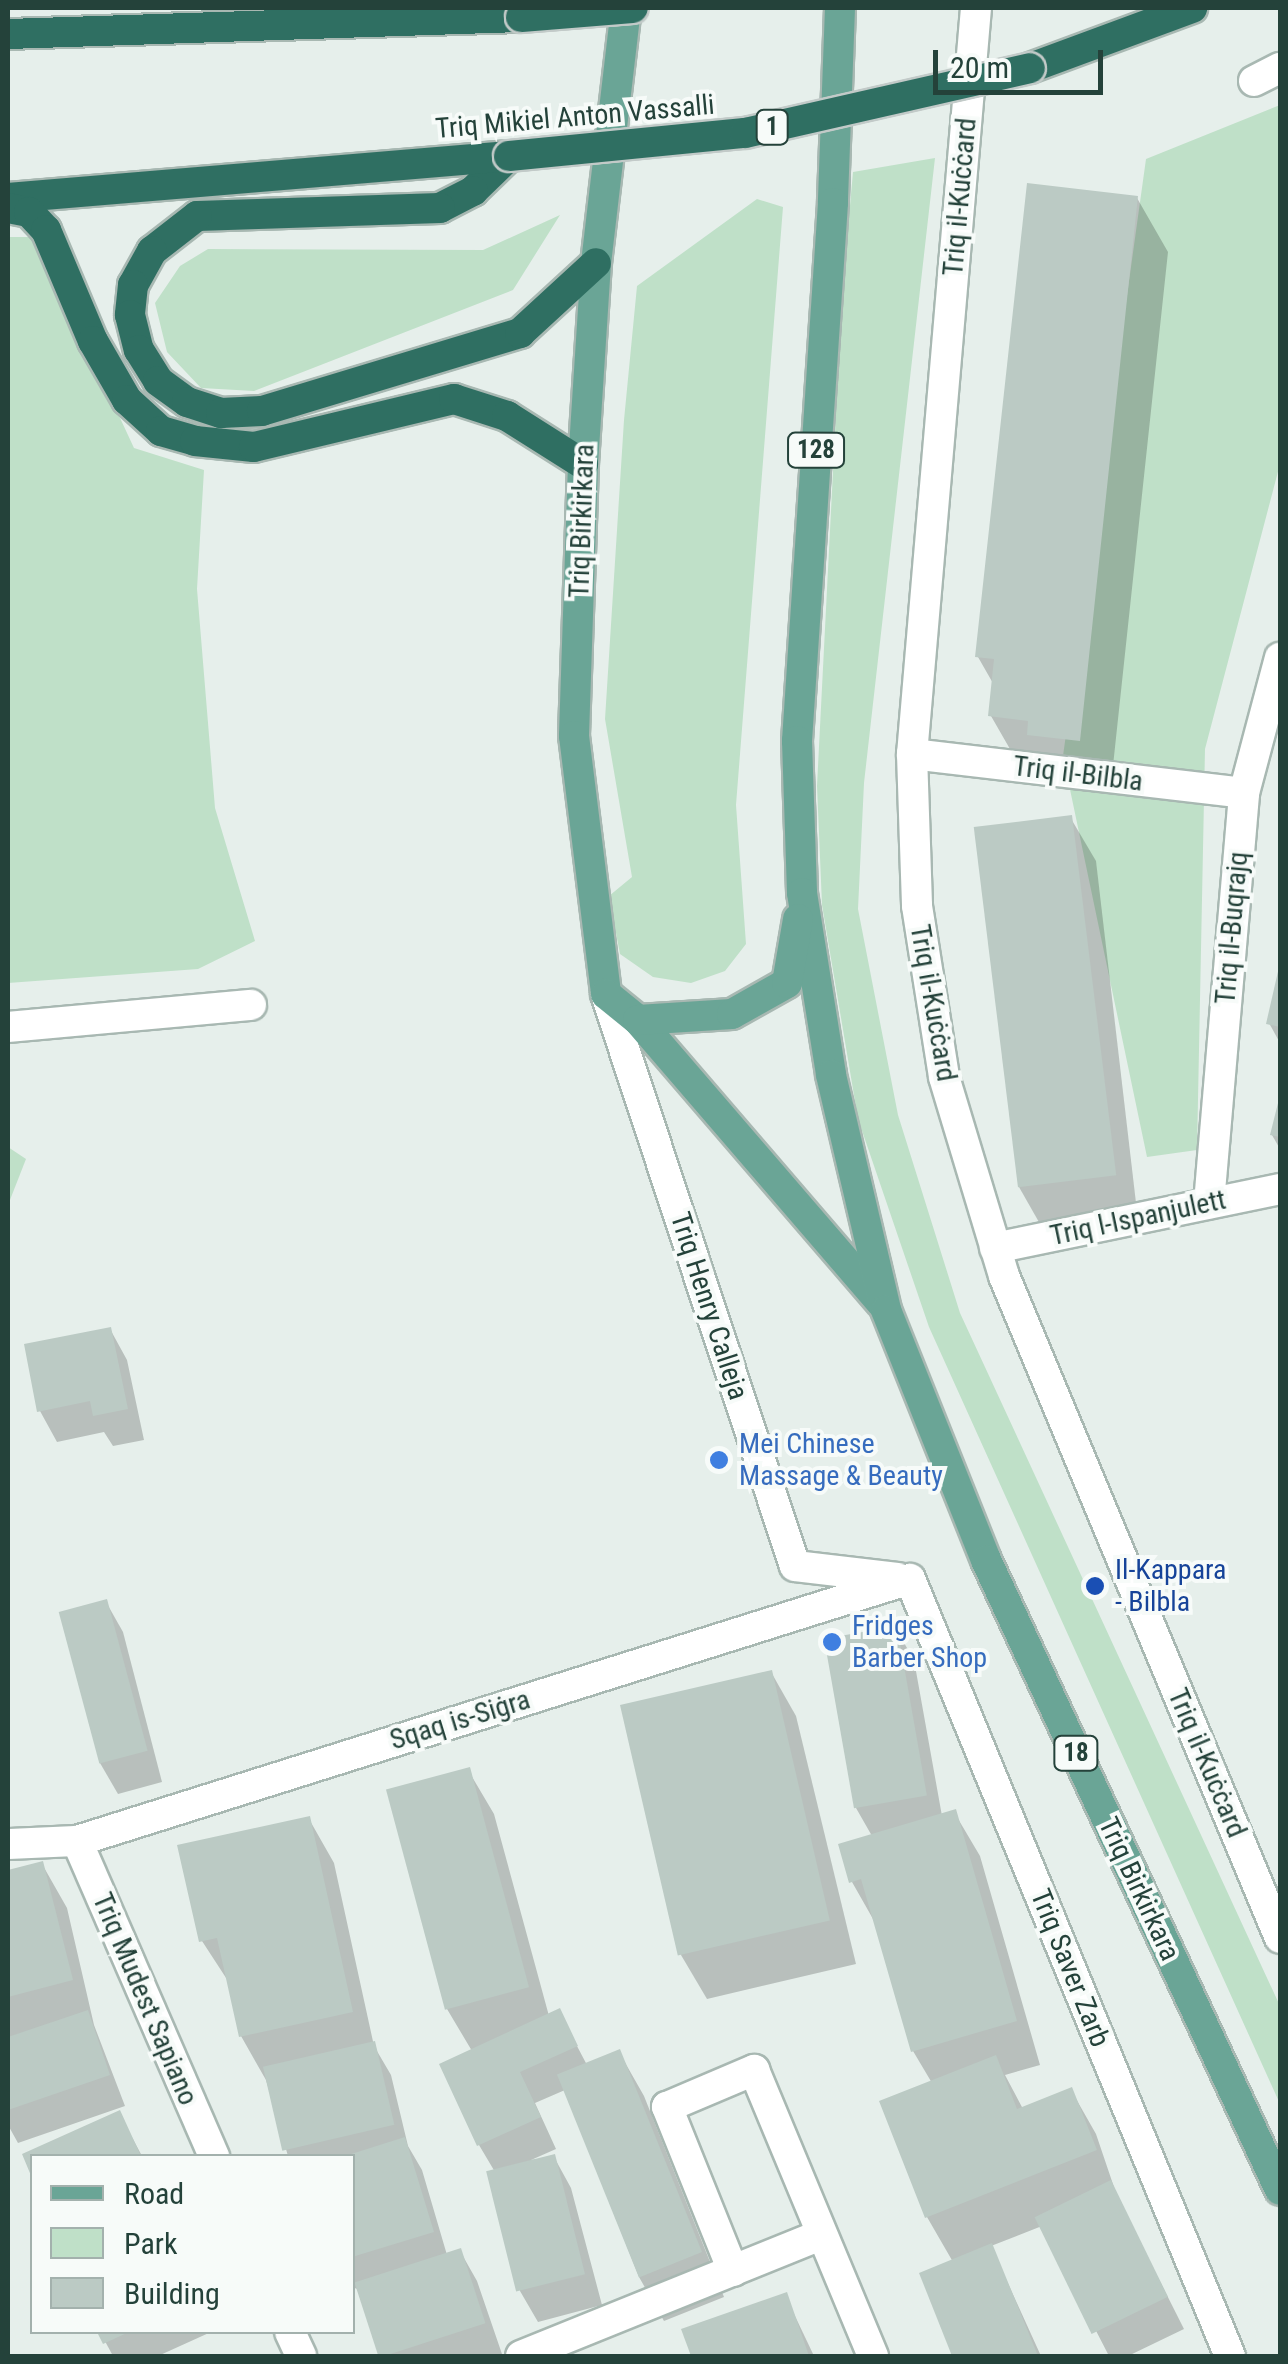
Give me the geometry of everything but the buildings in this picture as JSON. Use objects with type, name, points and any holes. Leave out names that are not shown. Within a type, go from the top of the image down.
[{"type":"highway","points":[[8,34],[630,8]]},
{"type":"highway","name":"Triq Mikiel Anton Vassalli","points":[[8,198],[744,133],[1030,68],[1192,8]]},
{"type":"highway","points":[[509,156],[474,191],[440,208],[197,216],[179,226],[152,251],[133,285],[132,332],[148,367],[173,394],[187,402],[221,413],[262,412],[520,333],[596,263]]},
{"type":"highway","points":[[8,208],[29,212],[46,230],[93,341],[118,386],[127,400],[162,431],[196,441],[254,447],[454,398],[508,416],[583,464]]},
{"type":"main road","name":"Triq Birkirkara","points":[[630,8],[596,263],[583,464],[574,736],[606,994],[638,1020],[886,1310]]},
{"type":"main road","name":"Triq Birkirkara","points":[[840,8],[833,204],[797,741],[802,893],[831,1075],[886,1310],[986,1560],[1280,2190]]},
{"type":"main road","name":"Triq Birkirkara","points":[[638,1020],[732,1014],[787,982],[802,893]]},
{"type":"street","name":"Triq il-Kuċċard","points":[[976,8],[912,754],[917,906],[944,1077],[995,1248],[1280,1938]]},
{"type":"street","name":"Triq il-Buqrajq","points":[[1208,1203],[1244,794],[1280,658]]},
{"type":"street","name":"Triq il-Bilbla","points":[[912,754],[1244,794]]},
{"type":"street","name":"Triq Henry Calleja","points":[[606,994],[795,1566],[910,1579]]},
{"type":"street","points":[[8,1028],[251,1005]]},
{"type":"street","name":"Triq l-Ispanjulett","points":[[995,1248],[1280,1189]]},
{"type":"street","name":"Sqaq is-Siġra","points":[[8,1844],[77,1840],[910,1579]]},
{"type":"street","name":"Triq Saver Zarb","points":[[910,1579],[1230,2356]]},
{"type":"street","name":"Triq Mudest Sapiano","points":[[77,1840],[213,2154]]},
{"type":"street","points":[[733,2271],[667,2107],[754,2070],[873,2356]]},
{"type":"street","points":[[520,2356],[821,2235]]},
{"type":"green space","points":[[1280,105],[1280,464],[1205,749],[1197,1150],[1147,1157],[1063,756],[1146,159]]},
{"type":"green space","points":[[935,158],[864,783],[858,909],[898,1115],[960,1313],[1280,2006],[1280,2104],[929,1327],[858,1119],[822,905],[817,786],[842,294],[853,172]]},
{"type":"green space","points":[[757,199],[783,207],[736,805],[746,944],[725,971],[691,983],[653,977],[620,954],[609,896],[632,877],[605,719],[624,420],[637,286]]},
{"type":"green space","points":[[560,215],[513,290],[254,391],[201,388],[167,352],[155,303],[180,266],[208,249],[483,250]]},
{"type":"green space","points":[[8,237],[36,237],[134,448],[204,470],[197,589],[215,808],[255,941],[198,969],[8,983]]},
{"type":"green space","points":[[8,1147],[26,1159],[8,1205]]},
{"type":"place","name":"Mei Chinese Massage & Beauty","points":[[719,1460]]},
{"type":"place","name":"Il-Kappara - Bilbla","points":[[1095,1586]]},
{"type":"place","name":"Fridges Barber Shop","points":[[832,1642]]}]
